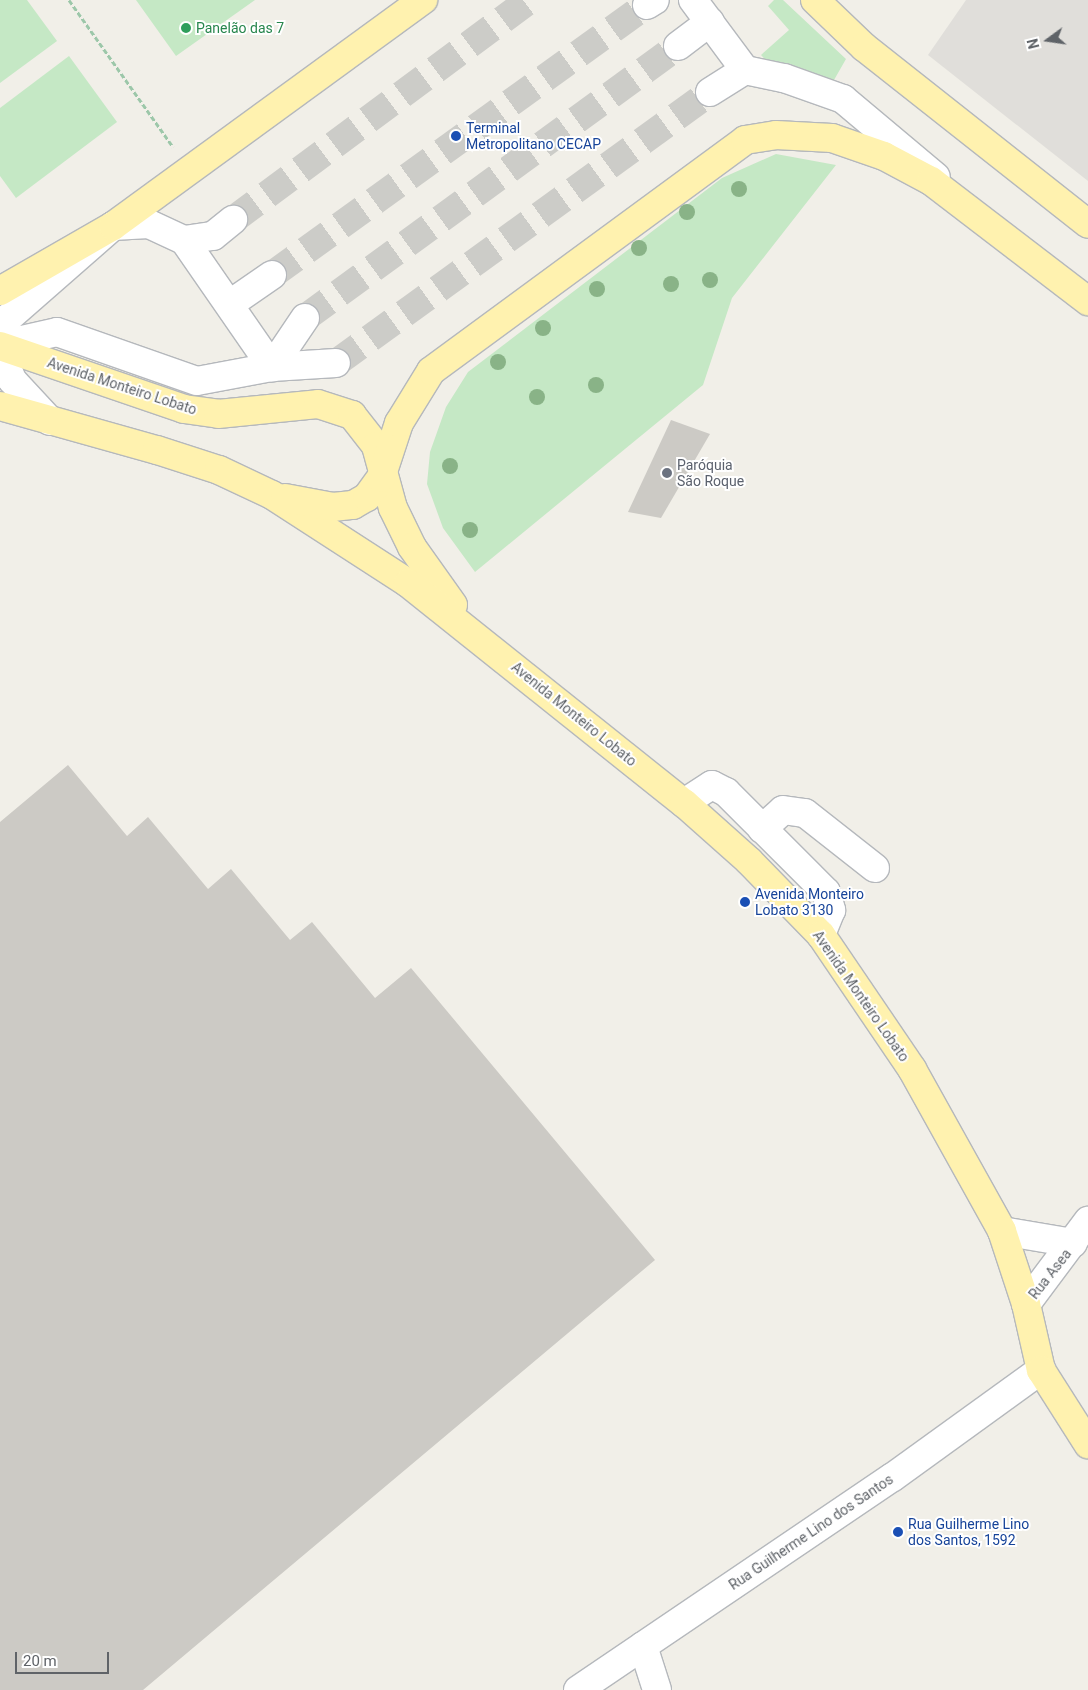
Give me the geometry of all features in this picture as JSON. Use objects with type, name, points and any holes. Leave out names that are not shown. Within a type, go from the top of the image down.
[{"type":"main road","points":[[0,291],[113,226],[423,0]]},
{"type":"main road","points":[[815,0],[864,47],[1088,224]]},
{"type":"main road","points":[[272,495],[333,507],[353,505],[376,488],[399,423],[432,371],[744,140],[776,136],[832,138],[884,156],[931,180],[1088,301]]},
{"type":"main road","name":"Avenida Monteiro Lobato","points":[[0,345],[184,409],[218,414],[318,404],[337,407],[366,428],[383,468],[394,508],[412,547],[439,590],[495,650]]},
{"type":"main road","name":"Avenida Monteiro Lobato","points":[[0,406],[166,453],[272,495],[408,583],[495,650],[684,803],[821,936],[912,1068],[1002,1231],[1026,1304],[1041,1370],[1088,1444]]},
{"type":"street","points":[[693,0],[745,70],[784,78],[843,99],[1031,256]]},
{"type":"street","points":[[678,46],[710,22]]},
{"type":"street","points":[[710,92],[745,70]]},
{"type":"street","points":[[184,240],[213,236],[233,220]]},
{"type":"street","points":[[0,340],[8,318],[113,226],[149,224],[184,240],[272,367]]},
{"type":"street","points":[[230,304],[272,275]]},
{"type":"street","points":[[272,367],[305,318]]},
{"type":"street","points":[[0,345],[57,332],[197,381],[272,367],[336,363]]},
{"type":"street","points":[[0,350],[12,380],[50,421]]},
{"type":"street","points":[[684,803],[712,785],[726,792],[826,892],[831,910],[821,936]]},
{"type":"street","points":[[762,829],[783,810],[799,811],[875,868]]},
{"type":"street","name":"Rua Asea","points":[[1026,1304],[1088,1221]]},
{"type":"street","name":"Rua Asea","points":[[1002,1231],[1073,1243]]},
{"type":"street","name":"Rua Guilherme Lino dos Santos","points":[[578,1690],[1041,1370]]},
{"type":"street","points":[[643,1646],[657,1690]]},
{"type":"path","points":[[69,0],[190,170]]},
{"type":"shaded area","points":[[966,0],[1088,0],[1088,181],[928,55]]},
{"type":"green space","points":[[0,0],[27,0],[57,41],[0,83]]},
{"type":"green space","name":"Panelão das 7","points":[[136,0],[255,0],[176,56]]},
{"type":"green space","points":[[774,0],[783,0],[846,59],[834,80],[771,66],[761,55],[789,30],[768,6]]},
{"type":"green space","points":[[69,56],[117,122],[16,198],[0,176],[0,108]]},
{"type":"green space","points":[[776,154],[836,165],[732,298],[703,385],[475,572],[443,528],[427,484],[430,452],[446,407],[468,372],[722,178]]},
{"type":"building","name":"Paróquia São Roque","points":[[671,420],[710,434],[661,518],[628,512]]},
{"type":"building","points":[[68,765],[127,836],[148,817],[208,889],[231,869],[290,940],[312,922],[375,998],[411,968],[655,1260],[143,1690],[0,1690],[0,822]]},
{"type":"tunnel","points":[[233,220],[529,0]]},
{"type":"tunnel","points":[[272,275],[647,5]]},
{"type":"tunnel","points":[[305,318],[678,46]]},
{"type":"tunnel","points":[[336,363],[710,92]]},
{"type":"place","name":"Panelão das 7","points":[[186,28]]},
{"type":"place","name":"Terminal Metropolitano CECAP","points":[[456,136]]},
{"type":"place","name":"Paróquia São Roque","points":[[667,473]]},
{"type":"place","name":"Avenida Monteiro Lobato 3130","points":[[745,902]]},
{"type":"place","name":"Rua Guilherme Lino dos Santos, 1592","points":[[898,1532]]}]
